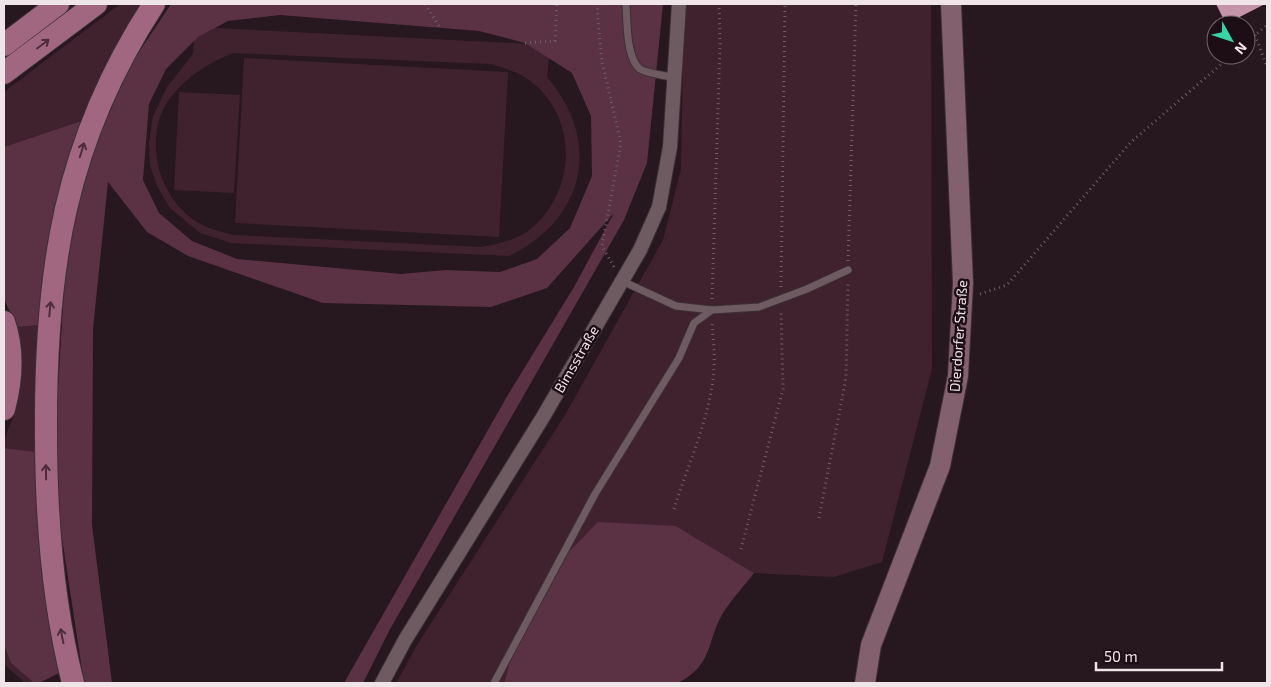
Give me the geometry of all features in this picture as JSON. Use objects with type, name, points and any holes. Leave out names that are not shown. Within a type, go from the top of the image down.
[{"type":"highway","points":[[4,45],[13,35],[58,4]]},
{"type":"highway","points":[[4,73],[96,4]]},
{"type":"highway","points":[[73,683],[55,596],[47,520],[46,394],[54,269],[61,225],[84,143],[120,61],[154,4]]},
{"type":"highway","points":[[4,322],[11,352],[11,372],[4,409]]},
{"type":"main road","name":"Dierdorfer Straße","points":[[865,683],[872,646],[940,466],[958,376],[962,299],[951,4]]},
{"type":"street","name":"Bimsstraße","points":[[382,683],[405,640],[542,417],[622,281],[640,250],[659,208],[670,147],[679,4]]},
{"type":"lane","points":[[626,4],[627,37],[634,60],[640,69],[675,78]]},
{"type":"lane","points":[[622,281],[676,306],[712,310],[759,307],[807,289],[848,270]]},
{"type":"lane","points":[[494,683],[595,494],[679,358],[694,323],[712,310]]},
{"type":"path","points":[[425,4],[439,26]]},
{"type":"path","points":[[525,43],[556,41],[557,4]]},
{"type":"path","points":[[600,4],[597,10],[602,62],[620,143],[602,246],[622,281]]},
{"type":"path","points":[[674,509],[704,416],[714,369],[712,310],[720,44],[719,4]]},
{"type":"path","points":[[741,549],[784,389],[781,298],[785,4]]},
{"type":"path","points":[[1267,25],[1256,34],[1267,68]]},
{"type":"path","points":[[962,299],[1007,286],[1131,142],[1220,65]]},
{"type":"shaded area","points":[[120,4],[141,4],[119,39],[81,121],[4,147],[4,92]]},
{"type":"shaded area","points":[[171,4],[663,4],[647,163],[624,220],[389,631],[363,683],[344,683],[509,393],[574,287],[614,213],[547,288],[491,307],[323,303],[188,256],[147,232],[108,182],[93,329],[92,525],[112,683],[84,683],[60,525],[56,421],[67,239],[88,161],[131,64]],"holes":[[[280,15],[479,31],[525,43],[572,73],[591,116],[592,176],[570,228],[537,259],[500,272],[446,270],[401,274],[237,259],[192,241],[159,213],[143,180],[149,104],[166,69],[198,37],[228,21]]]},
{"type":"shaded area","points":[[684,4],[931,4],[932,369],[882,562],[834,577],[754,573],[676,526],[515,644],[504,683],[396,683],[417,645],[565,415],[663,240],[681,169]]},
{"type":"shaded area","points":[[195,27],[550,45],[547,77],[564,102],[575,127],[579,152],[578,177],[569,200],[555,221],[535,240],[509,256],[231,243],[200,233],[170,208],[157,186],[150,166],[149,142],[153,116],[167,87],[193,54]],"holes":[[[233,53],[491,64],[511,70],[525,77],[545,95],[556,113],[563,132],[566,152],[564,173],[558,193],[547,211],[533,227],[508,241],[480,247],[233,235],[203,225],[183,211],[173,200],[160,174],[157,160],[157,131],[165,106],[172,95],[200,70]]]},
{"type":"shaded area","points":[[244,58],[508,72],[499,237],[235,223]]},
{"type":"shaded area","points":[[179,92],[240,95],[234,193],[174,190]]},
{"type":"shaded area","points":[[81,121],[72,146],[59,196],[46,273],[40,325],[17,327],[4,299],[4,147]]},
{"type":"shaded area","points":[[40,325],[34,420],[37,452],[4,448],[6,434],[18,401],[21,380],[21,359],[17,327]]},
{"type":"shaded area","points":[[4,448],[37,452],[61,672],[39,683],[34,683],[11,663],[4,645]]},
{"type":"shaded area","points":[[598,522],[676,526],[754,573],[723,613],[704,660],[690,676],[678,683],[504,683],[515,644],[555,566]]},
{"type":"shaded area","points":[[4,645],[11,663],[34,683],[25,683],[4,664]]},
{"type":"building","points":[[1216,4],[1265,4],[1244,15],[1222,15]]}]
